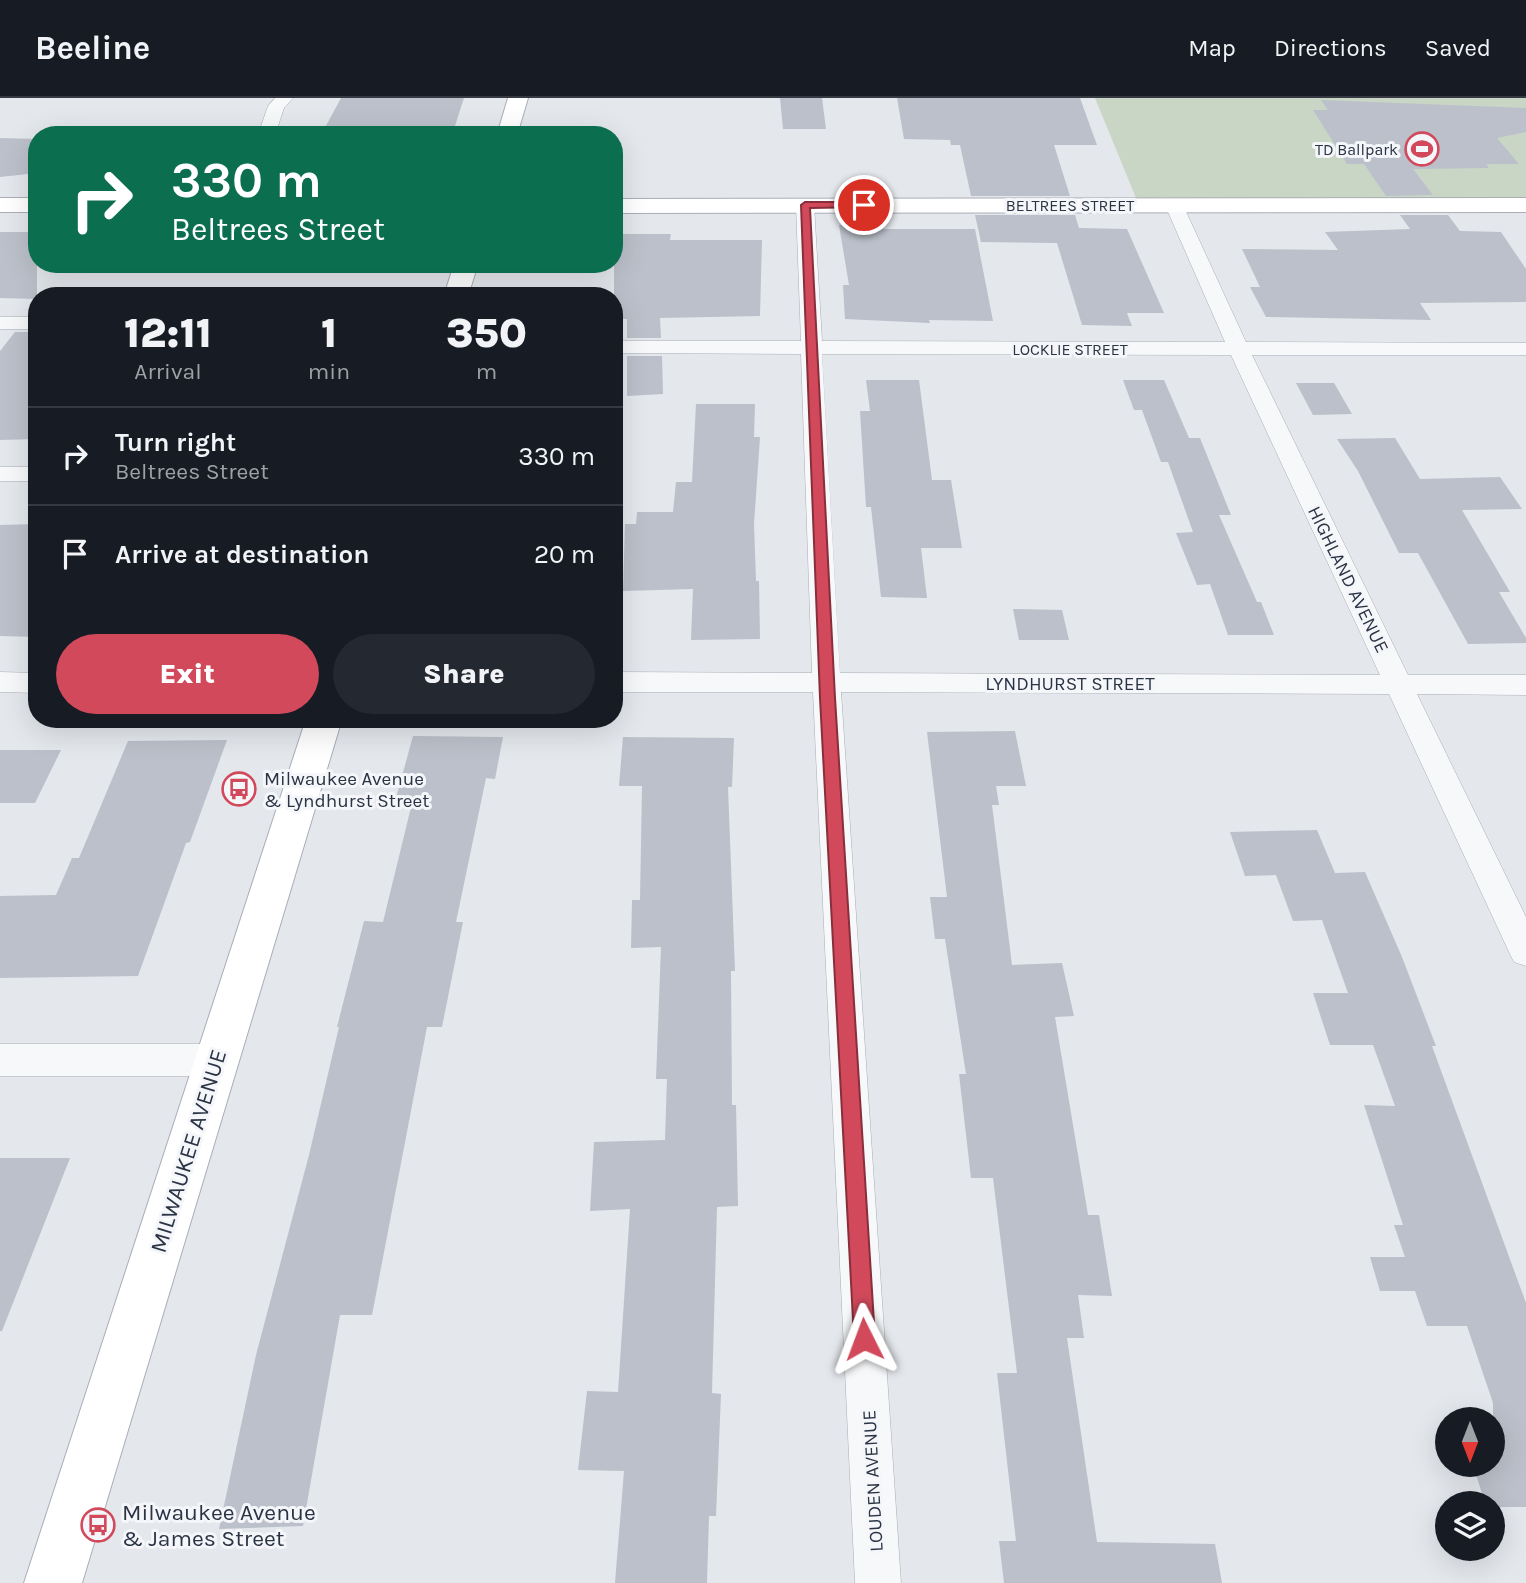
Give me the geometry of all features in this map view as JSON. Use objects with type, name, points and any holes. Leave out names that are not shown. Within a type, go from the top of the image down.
[{"type":"street","points":[[269,126],[276,106],[285,98]]},
{"type":"street","points":[[510,126],[518,98]]},
{"type":"street","points":[[0,205],[28,205]]},
{"type":"street","name":"LOUDEN AVENUE","points":[[805,205],[827,682],[878,1583]]},
{"type":"street","name":"HIGHLAND AVENUE","points":[[1174,205],[1239,350],[1526,952]]},
{"type":"street","name":"BELTREES STREET","points":[[623,206],[1526,205]]},
{"type":"street","points":[[0,323],[28,323]]},
{"type":"street","name":"LOCKLIE STREET","points":[[623,347],[1526,349]]},
{"type":"street","points":[[0,474],[28,474]]},
{"type":"street","points":[[0,682],[28,682]]},
{"type":"street","name":"LYNDHURST STREET","points":[[623,682],[1526,685]]},
{"type":"street","name":"MILWAUKEE AVENUE","points":[[53,1583],[321,728]]},
{"type":"street","points":[[0,1060],[216,1060]]},
{"type":"green space","points":[[1095,98],[1526,98],[1526,199],[1136,198]]},
{"type":"building","points":[[341,98],[464,98],[455,126],[326,126]]},
{"type":"building","points":[[780,98],[822,98],[826,129],[783,129]]},
{"type":"building","points":[[897,98],[1080,98],[1097,145],[1054,145],[1070,196],[971,196],[960,145],[951,145],[950,140],[904,139]]},
{"type":"building","name":"TD Ballpark","points":[[1321,100],[1526,108],[1526,132],[1497,138],[1519,164],[1486,164],[1489,168],[1413,169],[1433,195],[1386,196],[1364,164],[1347,164],[1313,110],[1328,110]]},
{"type":"building","points":[[0,138],[28,139],[28,174],[0,177]]},
{"type":"building","points":[[975,215],[1075,215],[1079,228],[1127,229],[1164,313],[1127,313],[1132,326],[1082,325],[1057,243],[981,242]]},
{"type":"building","points":[[1400,215],[1448,215],[1460,231],[1501,232],[1526,269],[1526,302],[1420,303],[1431,320],[1266,317],[1250,287],[1260,287],[1242,249],[1338,250],[1325,232],[1410,229]]},
{"type":"building","points":[[839,225],[869,225],[869,229],[975,229],[993,321],[929,320],[930,323],[845,319],[843,285],[849,285]]},
{"type":"building","points":[[0,232],[28,232],[28,273],[37,273],[37,287],[28,287],[28,299],[0,298]]},
{"type":"building","points":[[623,234],[671,234],[670,240],[762,240],[760,316],[660,318],[661,338],[627,338],[627,319],[623,319],[623,287],[614,287],[614,273],[623,273]]},
{"type":"building","points":[[15,332],[28,332],[28,439],[0,440],[0,351]]},
{"type":"building","points":[[627,356],[662,356],[663,394],[627,396]]},
{"type":"building","points":[[866,380],[919,380],[932,480],[951,480],[962,548],[921,548],[927,598],[881,597],[871,507],[866,507],[860,411],[870,411]]},
{"type":"building","points":[[1123,380],[1164,380],[1189,438],[1200,438],[1231,515],[1219,515],[1274,635],[1228,635],[1210,584],[1197,585],[1176,533],[1193,532],[1168,462],[1161,462],[1142,410],[1134,410]]},
{"type":"building","points":[[1296,383],[1334,383],[1352,414],[1313,415]]},
{"type":"building","points":[[696,404],[755,404],[754,437],[760,437],[754,524],[760,639],[691,640],[693,589],[623,591],[625,524],[636,524],[637,512],[673,512],[676,482],[692,482]]},
{"type":"building","points":[[1395,438],[1420,479],[1500,477],[1522,509],[1462,510],[1510,592],[1499,592],[1526,638],[1526,643],[1468,644],[1418,553],[1399,553],[1358,471],[1337,439]]},
{"type":"building","points":[[28,524],[28,637],[0,636],[0,525]]},
{"type":"building","points":[[1013,609],[1062,610],[1069,640],[1019,640]]},
{"type":"building","points":[[1015,731],[1026,786],[996,786],[999,805],[992,805],[1012,965],[1062,963],[1074,1016],[1055,1017],[1088,1215],[1099,1215],[1112,1296],[1078,1295],[1084,1338],[1067,1338],[1097,1542],[1215,1544],[1222,1583],[1004,1583],[999,1541],[1016,1541],[997,1373],[1017,1373],[993,1178],[971,1178],[959,1074],[966,1074],[945,939],[935,939],[930,897],[947,897],[927,732]]},
{"type":"building","points":[[413,736],[503,737],[495,779],[486,778],[456,922],[463,922],[442,1027],[427,1027],[372,1315],[340,1315],[303,1526],[219,1529],[256,1355],[309,1155],[364,921],[383,922],[413,799],[396,798]]},
{"type":"building","points":[[623,737],[734,738],[732,787],[728,787],[735,971],[731,971],[732,1105],[736,1105],[738,1206],[717,1207],[712,1393],[721,1394],[716,1516],[709,1516],[707,1583],[615,1583],[624,1471],[578,1470],[587,1391],[618,1392],[630,1209],[590,1211],[594,1142],[665,1140],[667,1079],[656,1079],[661,947],[631,948],[632,900],[640,900],[642,786],[619,786]]},
{"type":"building","points":[[227,740],[138,976],[0,978],[0,896],[56,895],[72,858],[79,858],[128,741]]},
{"type":"building","points":[[0,750],[61,750],[35,803],[0,803]]},
{"type":"building","points":[[1317,830],[1335,873],[1365,872],[1402,957],[1436,1046],[1432,1046],[1526,1303],[1526,1507],[1505,1507],[1505,1491],[1481,1491],[1477,1477],[1505,1477],[1505,1407],[1493,1407],[1467,1326],[1427,1326],[1415,1291],[1380,1291],[1370,1257],[1405,1257],[1394,1225],[1403,1225],[1364,1105],[1395,1106],[1373,1045],[1330,1045],[1313,993],[1348,993],[1322,920],[1293,921],[1276,875],[1245,876],[1230,832]]},
{"type":"building","points":[[0,1158],[70,1158],[2,1331],[0,1331]]},
{"type":"place","name":"TD Ballpark","points":[[1422,149]]},
{"type":"place","name":"Milwaukee Avenue & Lyndhurst Street","points":[[239,789]]},
{"type":"place","name":"Milwaukee Avenue & James Street","points":[[98,1525]]},
{"type":"route","points":[[864,205],[805,205],[827,698],[864,1339]]}]
